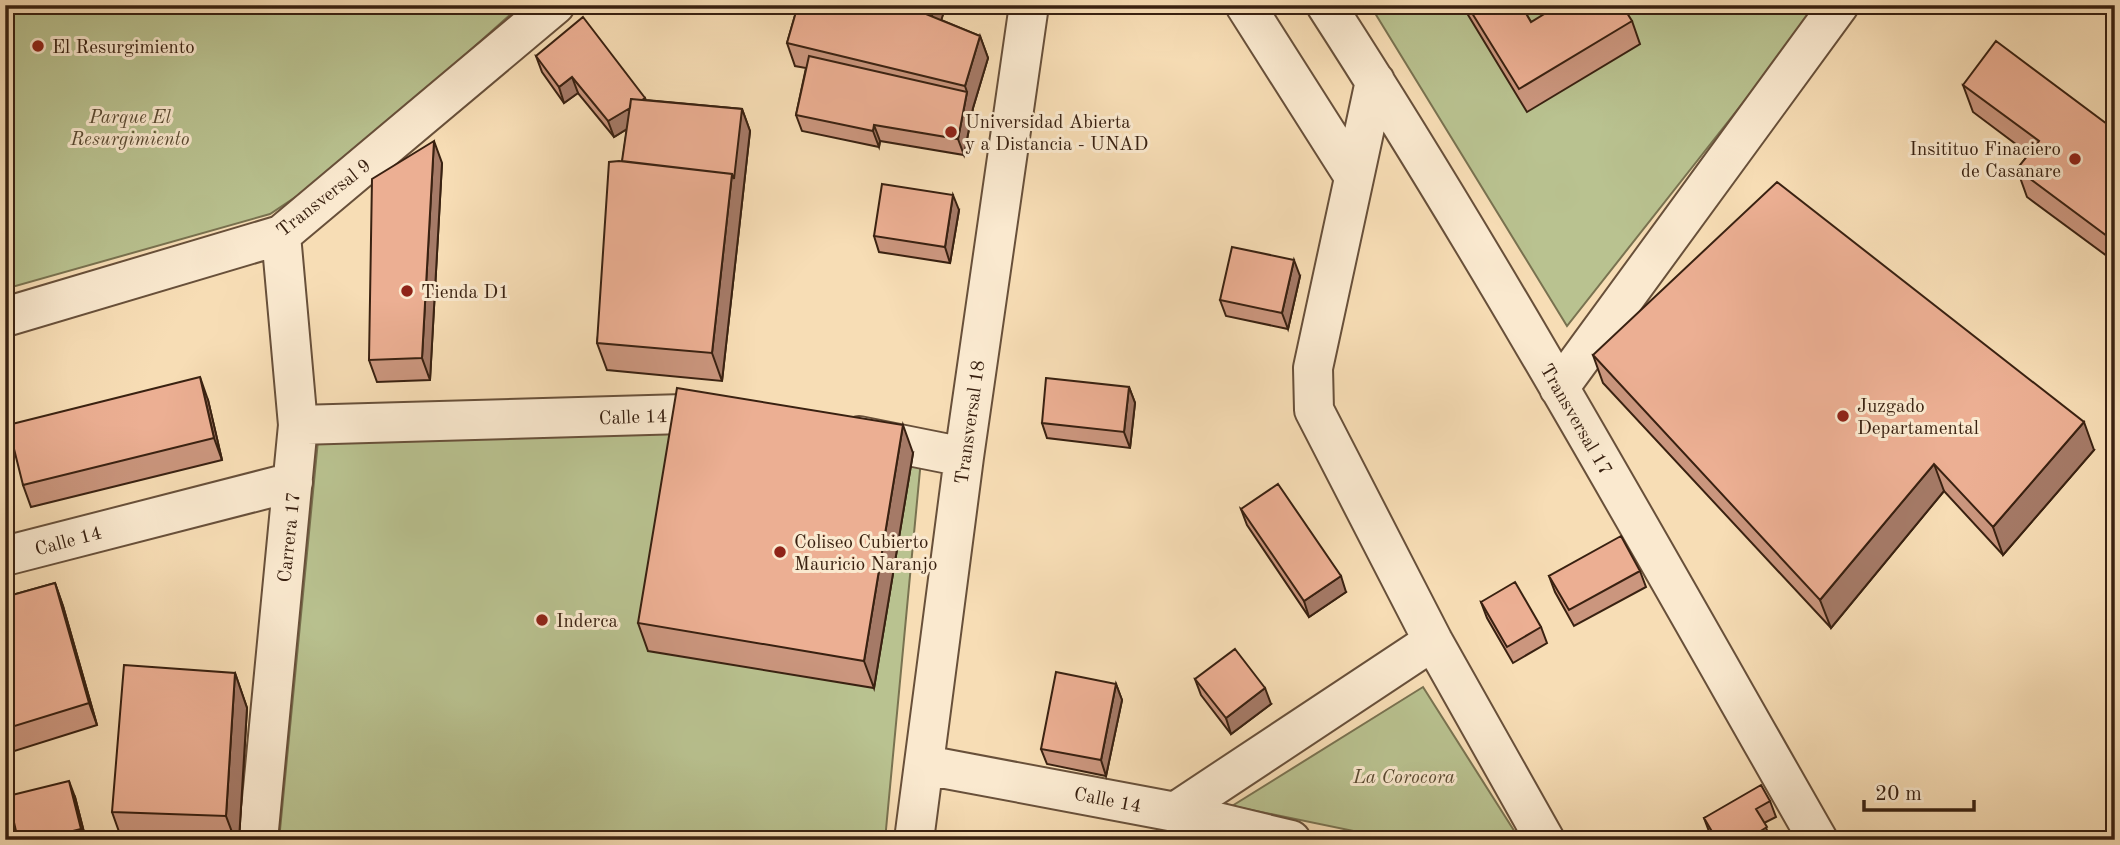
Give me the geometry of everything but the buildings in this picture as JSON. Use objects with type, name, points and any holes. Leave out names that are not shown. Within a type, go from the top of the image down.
[{"type":"street","name":"Transversal 9","points":[[5,317],[281,235],[555,5]]},
{"type":"street","name":"Transversal 18","points":[[914,840],[964,457],[1029,5]]},
{"type":"street","points":[[1245,5],[1353,175]]},
{"type":"street","name":"Transversal 17","points":[[1326,5],[1375,81],[1559,388],[1818,840]]},
{"type":"street","points":[[1559,388],[1839,5]]},
{"type":"street","points":[[1375,81],[1314,368],[1314,410],[1433,641],[1545,840]]},
{"type":"street","name":"Carrera 17","points":[[258,840],[298,425],[281,235]]},
{"type":"street","name":"Calle 14","points":[[298,425],[684,414],[752,421]]},
{"type":"street","points":[[821,428],[964,457]]},
{"type":"street","name":"Calle 14","points":[[5,556],[293,482]]},
{"type":"street","points":[[1175,812],[1433,641]]},
{"type":"street","name":"Calle 14","points":[[925,765],[1175,812],[1291,840]]},
{"type":"green space","name":"Parque El Resurgimiento","points":[[5,5],[521,5],[336,170],[270,214],[5,289]]},
{"type":"green space","points":[[1370,5],[1820,5],[1567,326]]},
{"type":"green space","points":[[683,416],[922,449],[885,840],[279,840],[320,420]]},
{"type":"green space","name":"La Corocora","points":[[1423,687],[1520,840],[1397,840],[1232,806]]},
{"type":"place","name":"El Resurgimiento","points":[[38,46]]},
{"type":"place","name":"Universidad Abierta y a Distancia - UNAD","points":[[951,132]]},
{"type":"place","name":"Insitituo Finaciero de Casanare","points":[[2075,159]]},
{"type":"place","name":"Tienda D1","points":[[407,291]]},
{"type":"place","name":"Juzgado Departamental","points":[[1843,416]]},
{"type":"place","name":"Coliseo Cubierto Mauricio Naranjo","points":[[780,552]]},
{"type":"place","name":"Inderca","points":[[542,620]]}]
